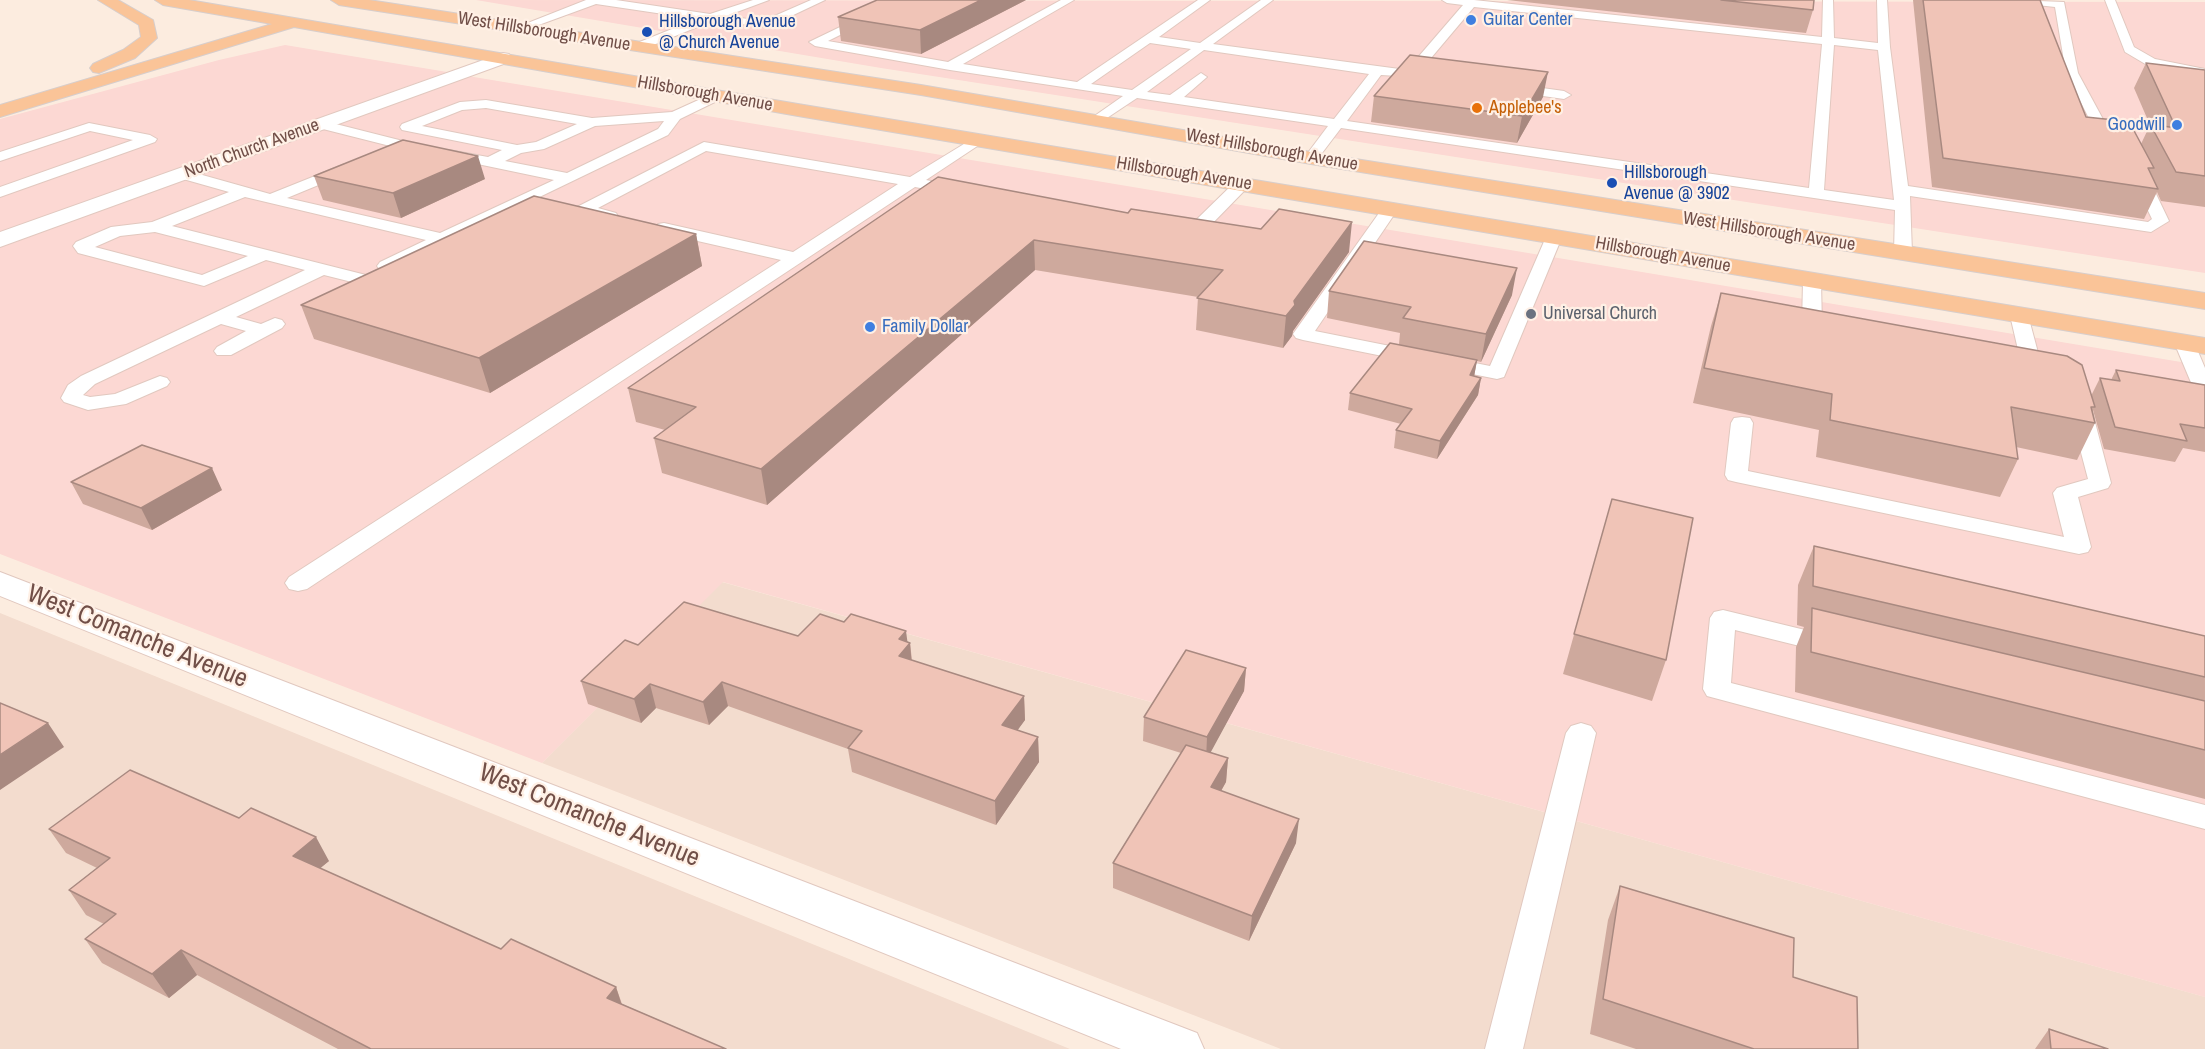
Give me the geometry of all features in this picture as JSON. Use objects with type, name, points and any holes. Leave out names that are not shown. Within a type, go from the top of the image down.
[{"type":"main road","points":[[0,96],[89,72],[129,54],[149,38],[147,24],[127,10],[105,0]]},
{"type":"main road","name":"Hillsborough Avenue","points":[[163,0],[869,122],[2194,344]]},
{"type":"main road","name":"West Hillsborough Avenue","points":[[339,0],[369,2],[921,90],[1311,158],[2205,301]]},
{"type":"main road","points":[[0,111],[294,23],[310,15],[316,8]]},
{"type":"main road","points":[[152,66],[293,41],[387,38]]},
{"type":"main road","points":[[503,58],[558,51],[586,52],[763,80],[921,90]]},
{"type":"main road","points":[[869,122],[936,120],[1249,166],[1311,158]]},
{"type":"main road","points":[[1284,191],[1329,183],[1359,182],[1751,242],[1855,246]]},
{"type":"main road","points":[[1769,273],[1862,268],[2205,325]]},
{"type":"street","name":"North Church Avenue","points":[[0,240],[503,58]]},
{"type":"street","name":"West Comanche Avenue","points":[[0,583],[1179,1049]]},
{"type":"lane","points":[[521,28],[595,0],[764,25],[820,0]]},
{"type":"lane","points":[[641,46],[711,17],[764,0]]},
{"type":"lane","points":[[905,0],[815,42],[1079,86],[1816,193],[1902,198],[2151,227],[2161,221],[2130,156],[2105,137],[2072,73],[2060,4],[2019,0]]},
{"type":"lane","points":[[950,66],[1069,0]]},
{"type":"lane","points":[[1079,86],[1205,0]]},
{"type":"lane","points":[[1098,120],[1268,0]]},
{"type":"lane","points":[[1447,0],[1884,47]]},
{"type":"lane","points":[[1816,193],[1828,41],[1828,0]]},
{"type":"lane","points":[[1882,0],[1884,47],[1902,198],[1903,254]]},
{"type":"lane","points":[[2110,0],[2129,49],[2151,62],[2205,73]]},
{"type":"lane","points":[[1148,39],[1416,75],[1472,3]]},
{"type":"lane","points":[[1217,64],[1234,51]]},
{"type":"lane","points":[[1311,158],[1378,71]]},
{"type":"lane","points":[[1174,99],[1201,77]]},
{"type":"lane","points":[[1505,87],[1564,94]]},
{"type":"lane","points":[[517,149],[407,127],[460,106],[486,104],[592,122],[675,116],[716,96]]},
{"type":"lane","points":[[341,289],[663,132],[675,116]]},
{"type":"lane","points":[[490,162],[517,149],[539,146],[592,122]]},
{"type":"lane","points":[[320,124],[418,148]]},
{"type":"lane","points":[[0,157],[89,127],[150,139],[0,192]]},
{"type":"lane","points":[[456,137],[437,149],[569,178]]},
{"type":"lane","points":[[298,583],[977,140]]},
{"type":"lane","points":[[381,154],[402,145]]},
{"type":"lane","points":[[628,220],[583,210],[704,146],[969,192]]},
{"type":"lane","points":[[271,199],[359,163]]},
{"type":"lane","points":[[181,174],[241,193],[442,239]]},
{"type":"lane","points":[[1164,223],[1198,228],[1242,184]]},
{"type":"lane","points":[[241,193],[155,227],[117,231],[82,246],[84,249],[204,281],[264,255]]},
{"type":"lane","points":[[1390,209],[1304,334],[1497,373],[1554,237]]},
{"type":"lane","points":[[650,225],[796,258]]},
{"type":"lane","points":[[155,227],[360,279]]},
{"type":"lane","points":[[180,275],[239,249]]},
{"type":"lane","points":[[160,382],[119,399],[88,404],[71,398],[75,389],[88,380],[322,270]]},
{"type":"lane","points":[[1812,280],[1812,328]]},
{"type":"lane","points":[[2019,315],[2032,367]]},
{"type":"lane","points":[[220,318],[269,327],[224,351]]},
{"type":"lane","points":[[1789,324],[1835,332]]},
{"type":"lane","points":[[2194,344],[2205,392]]},
{"type":"lane","points":[[1742,423],[1736,475],[2079,547],[2065,493],[2100,483],[2077,396],[2032,367],[2009,363]]},
{"type":"lane","points":[[1861,652],[1723,618],[1718,689],[2205,816]]},
{"type":"lane","points":[[1504,1049],[1581,733]]},
{"type":"shaded area","points":[[476,0],[2205,2],[2205,273],[881,68]]},
{"type":"shaded area","points":[[285,45],[447,72],[0,233],[0,119],[219,60]]},
{"type":"shaded area","points":[[468,76],[2205,366],[2205,997],[723,582],[542,763],[0,554],[0,247]]},
{"type":"shaded area","points":[[722,582],[2205,997],[2205,1049],[1281,1049],[542,763]]},
{"type":"shaded area","points":[[0,613],[1070,1049],[0,1049]]},
{"type":"building","points":[[877,0],[981,0],[920,30],[838,17]]},
{"type":"building","points":[[1721,0],[1814,0],[1813,10]]},
{"type":"building","points":[[1923,0],[2040,0],[2086,117],[2124,121],[2132,127],[2154,168],[2148,168],[2158,189],[1943,158]]},
{"type":"building","points":[[1410,55],[1548,72],[1522,116],[1374,96]]},
{"type":"building","points":[[2146,63],[2205,70],[2205,176],[2176,172],[2150,124],[2176,128]]},
{"type":"building","points":[[403,140],[478,156],[393,193],[314,176]]},
{"type":"building","points":[[938,177],[1128,213],[1131,209],[1261,229],[1279,209],[1352,222],[1294,301],[1295,305],[1286,316],[1197,298],[1223,270],[1034,240],[761,469],[654,438],[696,407],[628,388]]},
{"type":"building","points":[[534,196],[696,234],[479,358],[301,305]]},
{"type":"building","points":[[1364,241],[1517,268],[1486,334],[1403,318],[1411,307],[1329,291]]},
{"type":"building","points":[[1721,293],[2067,356],[2082,365],[2095,407],[2091,407],[2095,423],[2011,407],[2018,459],[1830,420],[1832,394],[1704,368]]},
{"type":"building","points":[[1390,343],[1477,360],[1470,375],[1481,378],[1440,441],[1396,430],[1412,409],[1350,393]]},
{"type":"building","points":[[2116,370],[2205,385],[2205,428],[2180,424],[2187,441],[2115,427],[2100,378],[2120,381]]},
{"type":"building","points":[[142,445],[212,468],[141,508],[71,482]]},
{"type":"building","points":[[1612,499],[1693,518],[1666,660],[1574,634]]},
{"type":"building","points":[[1814,546],[2205,636],[2205,677],[1813,586]]},
{"type":"building","points":[[684,602],[798,636],[820,614],[844,622],[851,614],[906,631],[899,639],[910,643],[899,656],[1024,696],[1002,725],[1038,737],[995,801],[848,748],[862,731],[722,682],[703,702],[650,684],[634,699],[581,681],[625,640],[638,645]]},
{"type":"building","points":[[1812,608],[2205,701],[2205,750],[1811,652]]},
{"type":"building","points":[[1186,650],[1246,668],[1207,737],[1144,717]]},
{"type":"building","points":[[0,703],[48,723],[0,755]]},
{"type":"building","points":[[1186,745],[1228,758],[1211,787],[1299,819],[1252,916],[1113,863]]},
{"type":"building","points":[[130,770],[239,818],[251,808],[316,837],[293,856],[501,949],[511,939],[616,987],[607,998],[726,1049],[371,1049],[181,950],[152,974],[85,939],[116,914],[69,890],[110,858],[49,829]]},
{"type":"building","points":[[1620,886],[1794,938],[1793,977],[1857,997],[1858,1049],[1754,1049],[1603,999]]},
{"type":"building","points":[[2049,1029],[2108,1049],[2051,1049]]},
{"type":"place","name":"Guitar Center","points":[[1471,20]]},
{"type":"place","name":"Hillsborough Avenue @ Church Avenue","points":[[647,32]]},
{"type":"place","name":"Applebee's","points":[[1477,108]]},
{"type":"place","name":"Goodwill","points":[[2177,125]]},
{"type":"place","name":"Hillsborough Avenue @ 3902","points":[[1612,183]]},
{"type":"place","name":"Universal Church","points":[[1531,314]]},
{"type":"place","name":"Family Dollar","points":[[870,327]]}]
